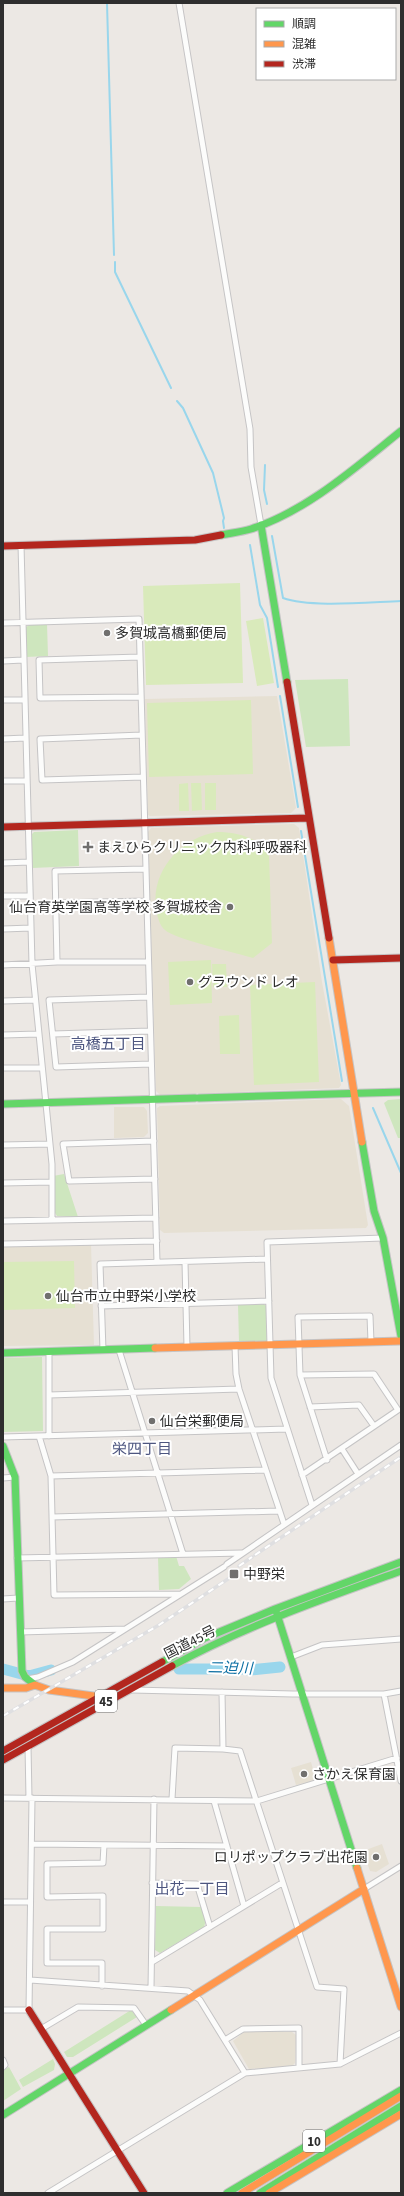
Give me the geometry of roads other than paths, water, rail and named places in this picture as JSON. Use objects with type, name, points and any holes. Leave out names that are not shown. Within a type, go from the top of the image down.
[{"type":"main road","points":[[3,546],[195,540],[221,536],[261,525],[301,506],[326,490],[401,431]]},
{"type":"main road","points":[[261,525],[308,818],[374,1211],[383,1238],[401,1336]]},
{"type":"main road","points":[[3,827],[308,818]]},
{"type":"main road","points":[[332,960],[401,958]]},
{"type":"main road","points":[[3,1104],[401,1092]]},
{"type":"main road","points":[[3,1353],[401,1341]]},
{"type":"main road","points":[[3,1446],[15,1477],[18,1598],[24,1676],[35,1686],[49,1690],[112,1698]]},
{"type":"main road","name":"国道45号","points":[[3,1750],[199,1641],[401,1562]]},
{"type":"main road","name":"国道45号","points":[[3,1760],[126,1690],[276,1612],[401,1571]]},
{"type":"main road","points":[[276,1612],[400,1998],[401,2007]]},
{"type":"main road","points":[[3,1688],[26,1688],[35,1686]]},
{"type":"main road","points":[[3,2115],[364,1889]]},
{"type":"main road","points":[[29,2010],[144,2193]]},
{"type":"main road","name":"10","points":[[227,2193],[401,2090]]},
{"type":"main road","points":[[242,2193],[401,2096]]},
{"type":"main road","points":[[260,2193],[401,2106]]},
{"type":"main road","name":"10","points":[[269,2193],[401,2114]]},
{"type":"street","points":[[179,3],[250,429],[250,467],[261,525]]},
{"type":"street","points":[[21,545],[32,964],[34,1000],[50,1144],[52,1220]]},
{"type":"street","points":[[3,623],[139,619],[157,1262]]},
{"type":"street","points":[[140,657],[39,660],[40,698],[141,697]]},
{"type":"street","points":[[3,661],[23,660]]},
{"type":"street","points":[[3,700],[25,700]]},
{"type":"street","points":[[142,735],[40,739],[42,780],[143,777]]},
{"type":"street","points":[[3,739],[25,738]]},
{"type":"street","points":[[3,781],[27,781]]},
{"type":"street","points":[[3,863],[29,862]]},
{"type":"street","points":[[57,962],[55,871],[146,869]]},
{"type":"street","points":[[3,896],[30,896]]},
{"type":"street","points":[[56,903],[147,901]]},
{"type":"street","points":[[3,929],[31,928]]},
{"type":"street","points":[[3,965],[57,962],[148,962]]},
{"type":"street","points":[[150,997],[49,1000],[56,1067],[151,1064]]},
{"type":"street","points":[[3,1001],[34,1000]]},
{"type":"street","points":[[53,1034],[150,1031]]},
{"type":"street","points":[[3,1035],[38,1034]]},
{"type":"street","points":[[3,1068],[41,1068]]},
{"type":"street","points":[[154,1141],[63,1144],[69,1181],[155,1180]]},
{"type":"street","points":[[3,1145],[50,1144]]},
{"type":"street","points":[[3,1183],[51,1182]]},
{"type":"street","points":[[3,1221],[156,1218]]},
{"type":"street","points":[[312,1506],[271,1378],[267,1242],[383,1238]]},
{"type":"street","points":[[3,1244],[157,1241]]},
{"type":"street","points":[[103,1350],[100,1264],[267,1259]]},
{"type":"street","points":[[185,1262],[187,1347]]},
{"type":"street","points":[[101,1306],[269,1301]]},
{"type":"street","points":[[327,1460],[300,1375],[298,1317],[370,1316],[371,1342]]},
{"type":"street","points":[[235,1346],[236,1374],[239,1389],[284,1524]]},
{"type":"street","points":[[119,1350],[183,1554]]},
{"type":"street","points":[[49,1352],[50,1436]]},
{"type":"street","points":[[300,1375],[374,1374],[398,1410],[327,1460],[302,1475]]},
{"type":"street","points":[[50,1395],[239,1389]]},
{"type":"street","points":[[310,1407],[359,1405],[374,1426]]},
{"type":"street","points":[[3,1437],[287,1429]]},
{"type":"street","points":[[39,1436],[51,1476],[54,1595],[181,1594]]},
{"type":"street","points":[[24,1676],[38,1677],[73,1662],[225,1565],[401,1445]]},
{"type":"street","points":[[342,1449],[358,1474]]},
{"type":"street","points":[[51,1476],[266,1470]]},
{"type":"street","points":[[3,1478],[15,1477]]},
{"type":"street","points":[[52,1517],[279,1511]]},
{"type":"street","points":[[18,1558],[242,1553]]},
{"type":"street","points":[[3,1599],[18,1598]]},
{"type":"street","points":[[20,1632],[126,1629]]},
{"type":"street","points":[[291,1657],[322,1645],[401,1639]]},
{"type":"street","points":[[111,1690],[302,1694],[384,1694],[401,1691]]},
{"type":"street","points":[[222,1692],[224,1748]]},
{"type":"street","points":[[384,1694],[401,1781]]},
{"type":"street","points":[[3,2010],[29,2010],[32,1844],[28,1746]]},
{"type":"street","points":[[172,1799],[175,1748],[224,1748],[240,1751],[297,1932],[317,1987],[344,1989],[340,2064]]},
{"type":"street","points":[[3,1798],[154,1798],[257,1801],[397,1758]]},
{"type":"street","points":[[151,1988],[154,1798]]},
{"type":"street","points":[[214,1800],[244,1906]]},
{"type":"street","points":[[32,1844],[227,1846]]},
{"type":"street","points":[[102,1986],[102,1963],[47,1963],[47,1929],[103,1929],[103,1896],[46,1897],[47,1864],[104,1863],[104,1845]]},
{"type":"street","points":[[364,1889],[401,1866]]},
{"type":"street","points":[[152,1883],[197,1884],[210,1927]]},
{"type":"street","points":[[152,1962],[282,1883]]},
{"type":"street","points":[[3,1902],[30,1902]]},
{"type":"street","points":[[30,1980],[188,1991],[196,1995],[245,2073]]},
{"type":"street","points":[[41,2029],[78,2007],[134,2008],[146,2025]]},
{"type":"street","points":[[225,2040],[243,2029],[299,2028],[299,2068]]},
{"type":"street","points":[[48,2193],[245,2073],[340,2064],[401,2032]]},
{"type":"street","points":[[3,2060],[5,2065],[3,2067]]},
{"type":"waterway","points":[[107,3],[114,255]]},
{"type":"waterway","points":[[115,262],[115,272],[171,388]]},
{"type":"waterway","points":[[177,401],[183,408],[213,473],[224,518],[224,528]]},
{"type":"waterway","points":[[265,465],[264,490],[267,504]]},
{"type":"waterway","points":[[272,536],[283,598],[308,603],[324,604],[401,601]]},
{"type":"waterway","points":[[250,545],[260,605],[267,618],[278,687]]},
{"type":"waterway","points":[[280,696],[298,807]]},
{"type":"waterway","points":[[301,831],[342,1081]]},
{"type":"waterway","points":[[373,1108],[401,1173]]},
{"type":"waterway","name":"二迫川","points":[[179,1669],[210,1669],[229,1667],[250,1670],[280,1667]]},
{"type":"waterway","name":"二迫川","points":[[3,1669],[29,1676],[51,1670]]},
{"type":"railway","points":[[255,1555],[401,1457]]},
{"type":"railway","points":[[239,1566],[252,1557]]},
{"type":"railway","points":[[3,1716],[159,1625],[231,1577]]},
{"type":"place","name":"多賀城高橋郵便局","points":[[107,633]]},
{"type":"place","name":"まえひらクリニック内科呼吸器科","points":[[88,847]]},
{"type":"place","name":"仙台育英学園高等学校 多賀城校舎","points":[[230,907]]},
{"type":"place","name":"グラウンド レオ","points":[[190,982]]},
{"type":"place","name":"仙台市立中野栄小学校","points":[[48,1296]]},
{"type":"place","name":"仙台栄郵便局","points":[[152,1421]]},
{"type":"place","name":"中野栄","points":[[234,1574]]},
{"type":"place","name":"さかえ保育園","points":[[304,1774]]},
{"type":"place","name":"ロリポップクラブ出花園","points":[[376,1857]]},
{"type":"district","name":"高橋五丁目","points":[[108,1044]]},
{"type":"district","name":"栄四丁目","points":[[142,1449]]},
{"type":"district","name":"出花一丁目","points":[[192,1889]]}]
